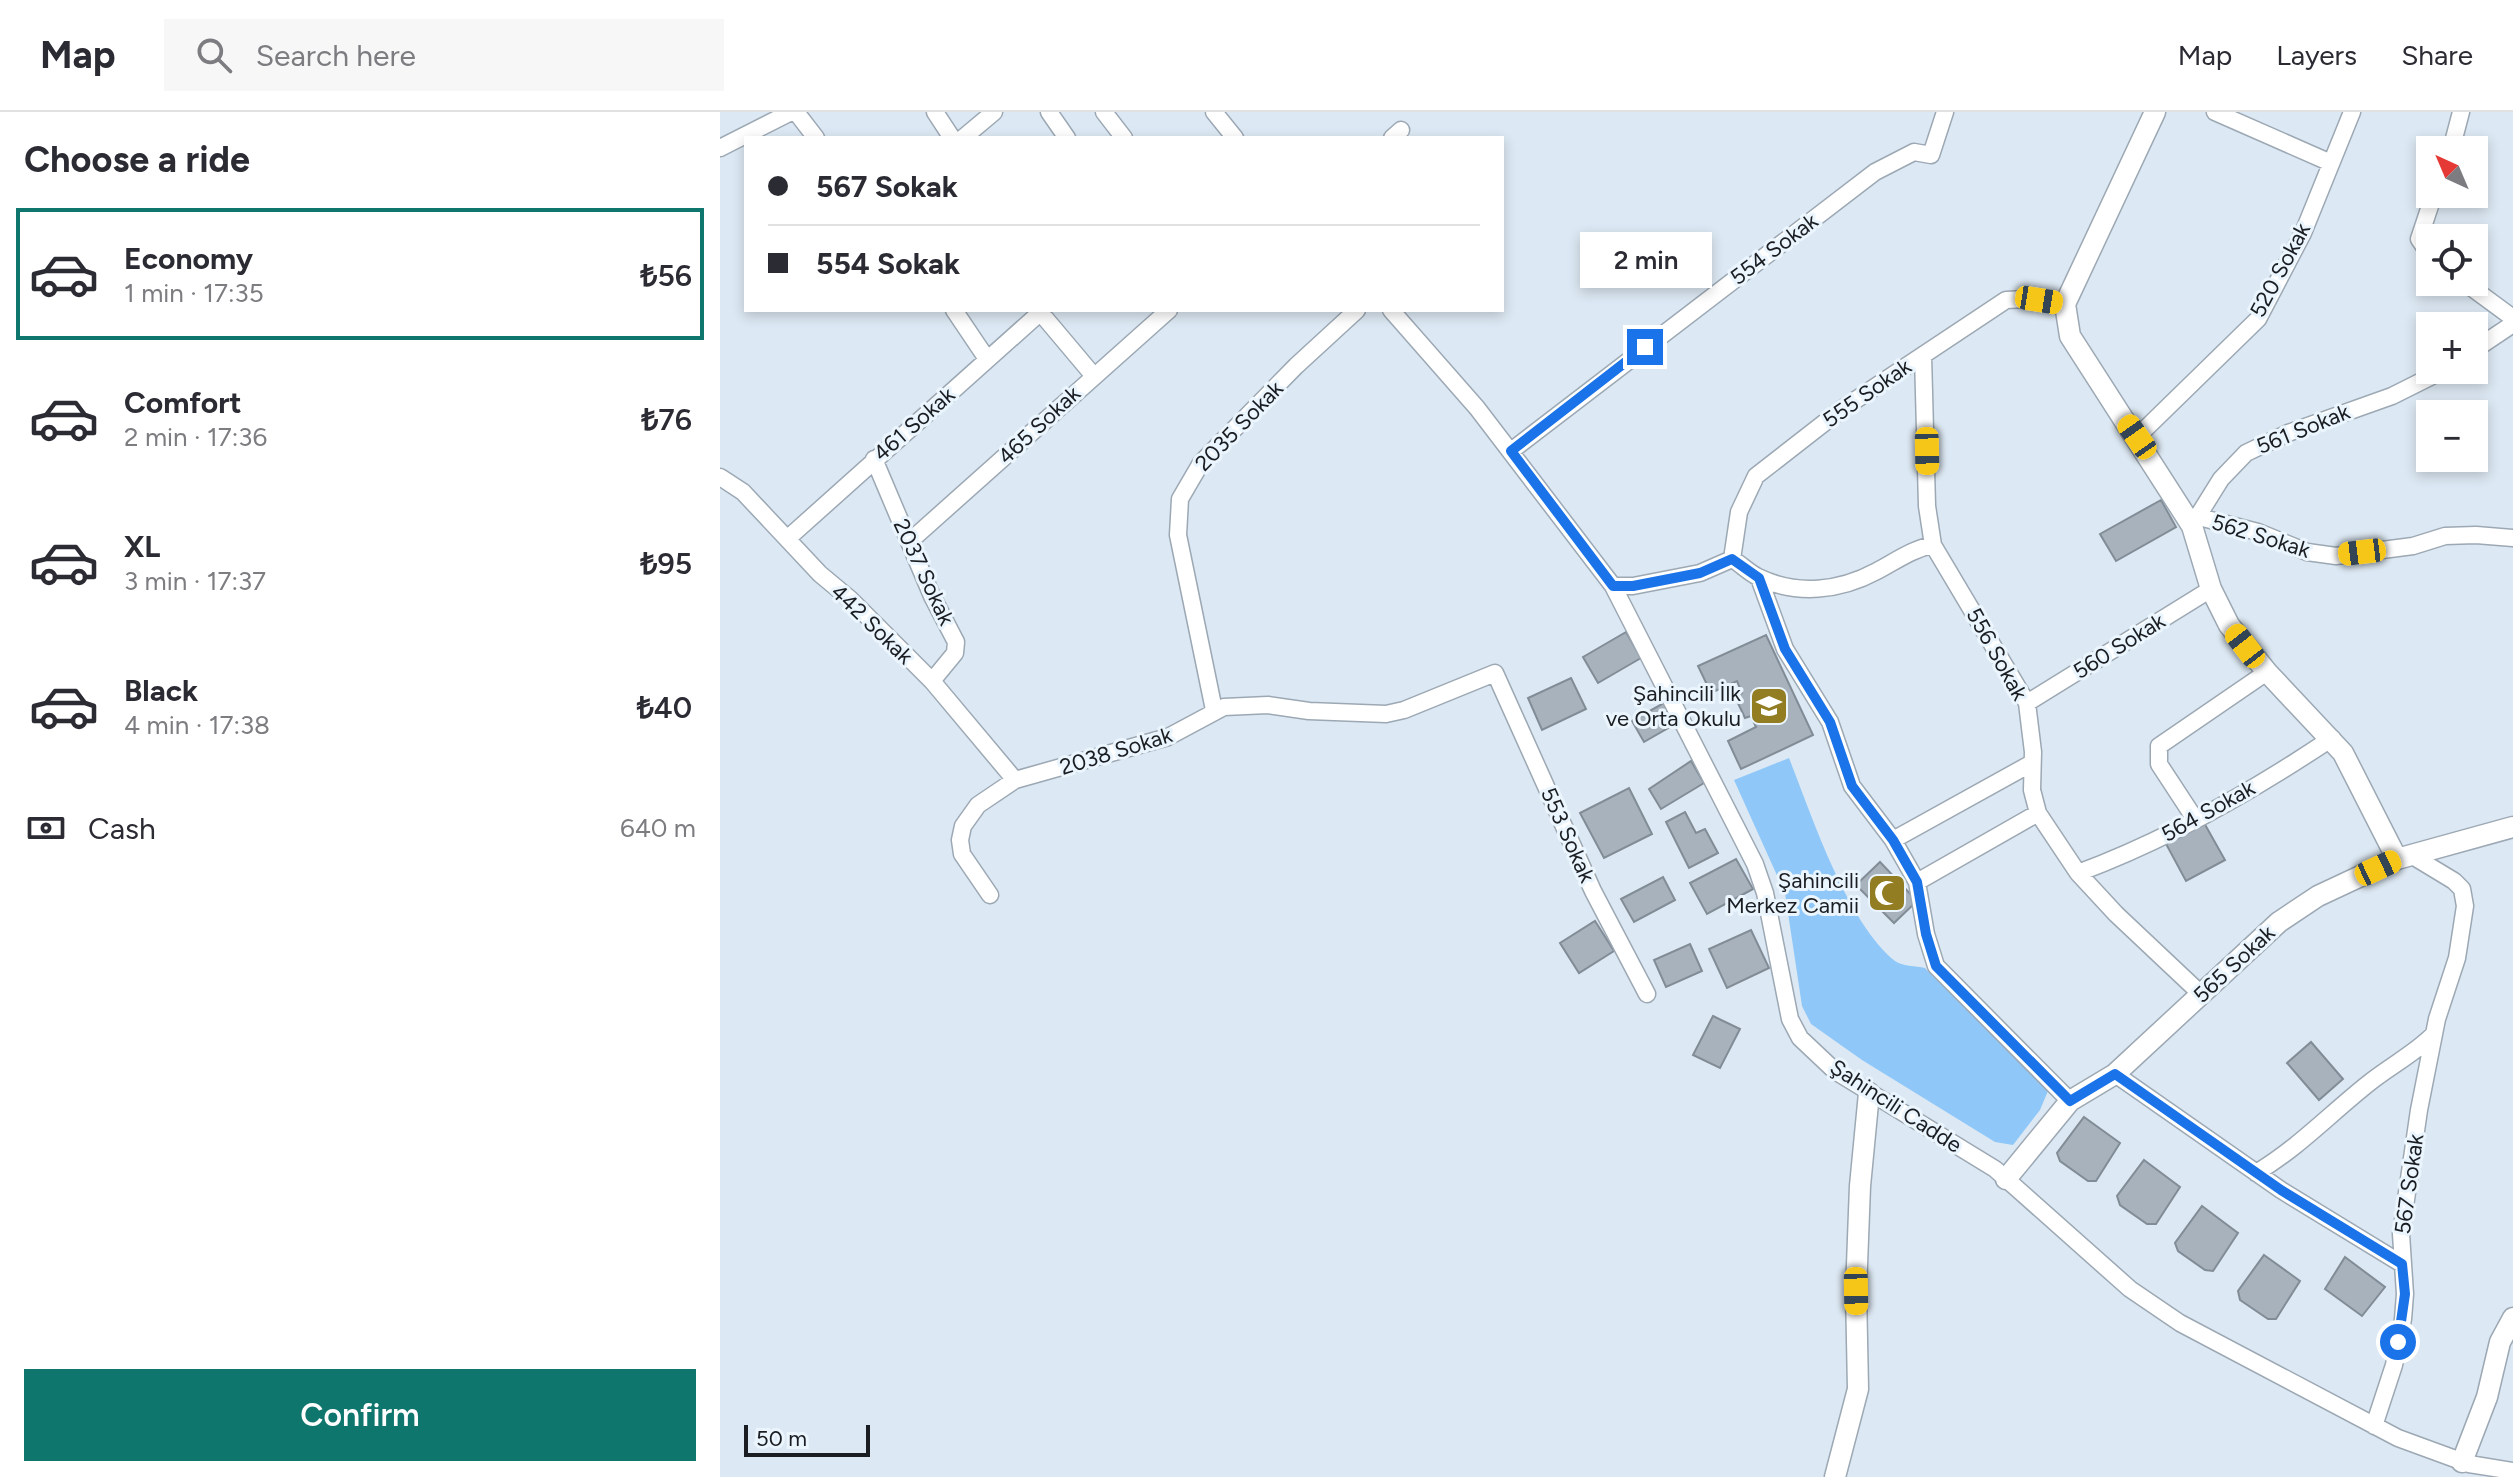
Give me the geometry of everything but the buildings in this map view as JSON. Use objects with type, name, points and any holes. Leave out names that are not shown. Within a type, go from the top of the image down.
[{"type":"street","points":[[745,136],[794,112],[814,136]]},
{"type":"street","points":[[935,112],[951,136]]},
{"type":"street","points":[[965,136],[994,112]]},
{"type":"street","points":[[1049,112],[1066,136]]},
{"type":"street","points":[[1104,112],[1122,136]]},
{"type":"street","points":[[1214,112],[1231,136]]},
{"type":"street","name":"554 Sokak","points":[[1511,451],[1875,172],[1914,152],[1931,155],[1945,112]]},
{"type":"street","points":[[2155,112],[2065,304],[2070,336],[2196,522],[2211,589],[2229,625],[2267,672],[2332,738],[2404,857]]},
{"type":"street","points":[[2215,112],[2331,163]]},
{"type":"street","name":"520 Sokak","points":[[2137,437],[2258,319],[2303,233],[2352,112]]},
{"type":"street","points":[[2455,136],[2461,112]]},
{"type":"street","points":[[720,148],[744,136]]},
{"type":"street","points":[[2483,296],[2513,318]]},
{"type":"street","name":"555 Sokak","points":[[1732,559],[1739,512],[1756,476],[1842,409],[2006,300],[2027,299],[2065,304]]},
{"type":"street","points":[[955,312],[987,359]]},
{"type":"street","name":"461 Sokak","points":[[787,539],[1041,312]]},
{"type":"street","points":[[1043,312],[1093,375]]},
{"type":"street","name":"465 Sokak","points":[[909,542],[1167,312]]},
{"type":"street","name":"2035 Sokak","points":[[1214,710],[1178,535],[1180,499],[1201,463],[1296,366],[1355,312]]},
{"type":"street","name":"Şahincili Cadde","points":[[1393,312],[1511,451],[1613,586],[1755,864],[1765,893],[1794,1030],[1835,1071],[1995,1169],[2130,1289],[2155,1306],[2227,1350],[2398,1438],[2462,1462],[2513,1471]]},
{"type":"street","points":[[2488,341],[2513,324]]},
{"type":"street","name":"556 Sokak","points":[[1923,355],[1927,506],[1933,545],[2027,703],[2032,790],[2038,813],[2078,873],[2116,914],[2202,995]]},
{"type":"street","name":"561 Sokak","points":[[2196,522],[2221,479],[2246,453],[2288,433],[2392,396],[2416,384]]},
{"type":"street","name":"2037 Sokak","points":[[874,459],[932,596],[956,642],[955,653],[932,681]]},
{"type":"street","name":"442 Sokak","points":[[720,477],[743,492],[932,681],[1015,780]]},
{"type":"street","name":"562 Sokak","points":[[2196,522],[2258,532],[2307,552],[2336,556],[2413,546],[2445,536],[2513,538]]},
{"type":"street","points":[[1613,586],[1633,586],[1700,573],[1732,559],[1759,578],[1803,588],[1843,587],[1907,554],[1933,545]]},
{"type":"street","points":[[1759,578],[1785,649],[1830,722],[1852,786],[1893,840],[1917,882],[1926,934],[1936,966],[2070,1101]]},
{"type":"street","name":"560 Sokak","points":[[2027,703],[2211,589]]},
{"type":"street","points":[[2195,819],[2159,764],[2159,746],[2267,672]]},
{"type":"street","name":"2038 Sokak","points":[[990,895],[962,854],[960,840],[963,826],[978,805],[1015,780],[1168,737],[1214,710],[1249,704],[1309,711],[1386,714],[1404,710],[1495,673]]},
{"type":"street","name":"553 Sokak","points":[[1495,673],[1593,891],[1647,994]]},
{"type":"street","name":"564 Sokak","points":[[2078,873],[2132,853],[2281,772],[2332,738]]},
{"type":"street","points":[[1893,840],[2032,763]]},
{"type":"street","points":[[1917,882],[2038,813]]},
{"type":"street","name":"565 Sokak","points":[[2006,1179],[2070,1101],[2115,1074],[2279,922],[2318,896],[2404,857],[2513,827]]},
{"type":"street","name":"567 Sokak","points":[[2374,1426],[2394,1365],[2403,1319],[2401,1234],[2433,1035],[2457,958],[2464,896],[2454,881],[2404,857]]},
{"type":"street","points":[[2256,1173],[2280,1158],[2369,1083],[2419,1050],[2433,1035]]},
{"type":"street","points":[[2115,1074],[2256,1173],[2402,1264]]},
{"type":"street","points":[[1835,1477],[1858,1389],[1856,1291],[1860,1186],[1869,1093]]},
{"type":"street","points":[[2462,1462],[2487,1397],[2500,1342],[2513,1318]]},
{"type":"shaded area","points":[[1789,758],[1832,866],[1861,921],[1877,943],[1898,963],[1925,968],[2048,1091],[2040,1110],[2013,1145],[1995,1142],[1862,1060],[1811,1024],[1802,1006],[1785,893],[1734,780]]},
{"type":"place","name":"Şahincili İlk ve Orta Okulu","points":[[1769,706]]},
{"type":"place","name":"Şahincili Merkez Camii","points":[[1887,893]]},
{"type":"route","points":[[1645,347],[1511,451],[1613,586],[1680,578],[1732,559],[1759,578],[1785,649],[1830,722],[1852,786],[1893,840],[1917,882],[1926,934],[1936,966],[2070,1101],[2115,1074],[2281,1190],[2402,1264],[2405,1294],[2398,1342]]}]
